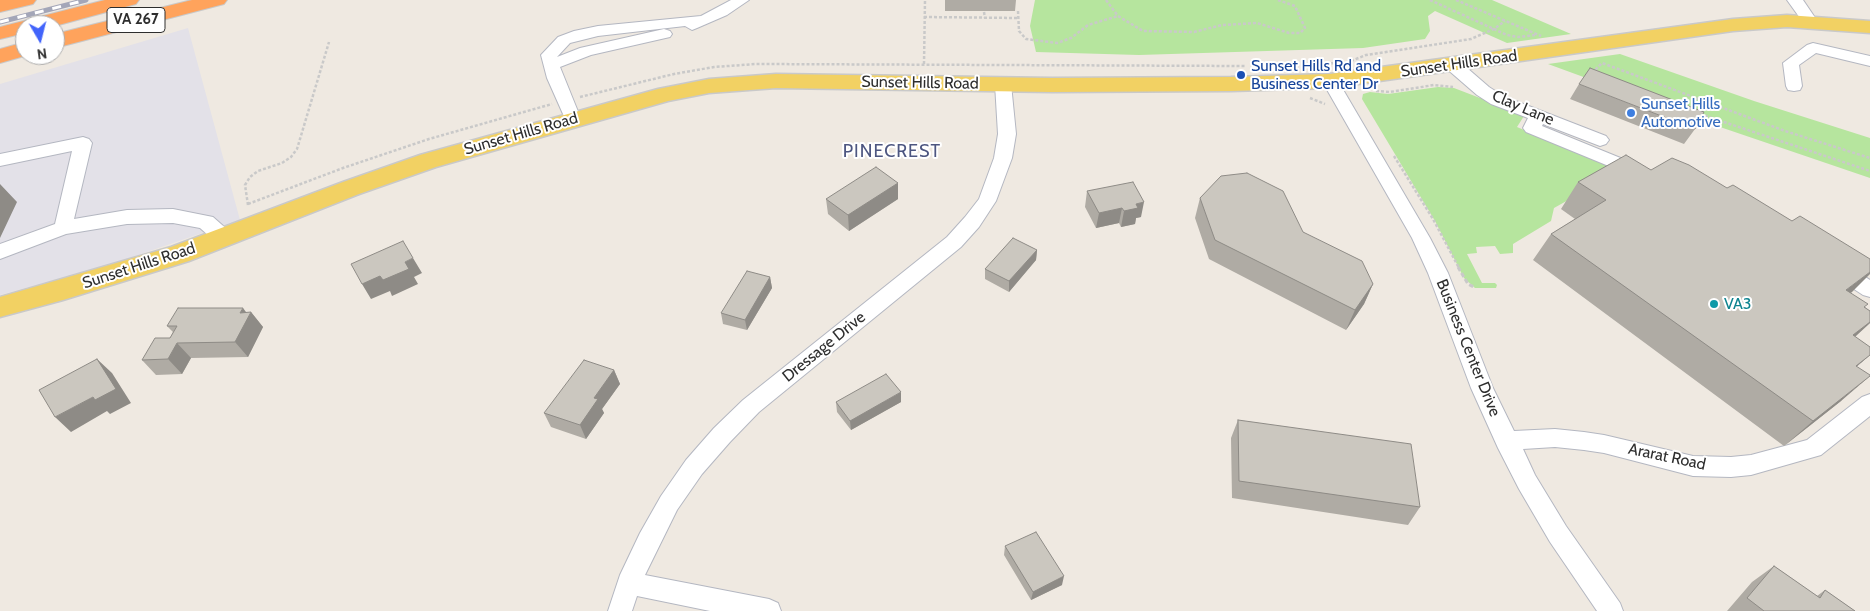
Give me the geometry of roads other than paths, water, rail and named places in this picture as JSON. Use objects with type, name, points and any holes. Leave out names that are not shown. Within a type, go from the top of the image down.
[{"type":"highway","points":[[0,6],[26,0]]},
{"type":"highway","points":[[65,17],[129,0]]},
{"type":"highway","name":"VA 267","points":[[65,38],[217,0]]},
{"type":"highway","points":[[0,33],[15,29]]},
{"type":"highway","points":[[0,56],[15,52]]},
{"type":"main road","name":"Sunset Hills Road","points":[[0,307],[109,276],[223,237],[428,161],[666,94],[728,84],[805,81],[1004,84],[1231,84],[1330,81],[1733,25],[1810,22],[1870,27]]},
{"type":"street","points":[[573,119],[551,65],[586,51],[669,33],[722,12],[741,0]]},
{"type":"street","points":[[1795,0],[1810,22]]},
{"type":"street","points":[[1794,86],[1790,63],[1813,48],[1870,61]]},
{"type":"street","name":"Clay Lane","points":[[1453,64],[1483,91],[1497,100],[1600,140]]},
{"type":"street","name":"Business Center Drive","points":[[1330,81],[1421,238],[1441,280],[1482,388],[1506,441],[1558,534],[1611,611]]},
{"type":"street","name":"Dressage Drive","points":[[620,611],[629,583],[648,541],[669,503],[694,467],[722,435],[751,406],[784,378],[954,242],[972,222],[987,201],[1004,158],[1007,134],[1004,84]]},
{"type":"street","points":[[1538,116],[1532,128],[1658,180]]},
{"type":"street","points":[[0,160],[83,143],[63,228]]},
{"type":"street","points":[[0,252],[63,228],[127,217],[173,216],[206,222],[223,237]]},
{"type":"street","points":[[1825,261],[1870,290]]},
{"type":"street","name":"Ararat Road","points":[[1506,441],[1555,438],[1604,444],[1693,466],[1751,465],[1813,448],[1870,403]]},
{"type":"street","points":[[629,583],[769,611]]},
{"type":"railway","points":[[0,22],[86,0]]},
{"type":"place","name":"Sunset Hills Rd and Business Center Dr","points":[[1241,75]]},
{"type":"place","name":"Sunset Hills Automotive","points":[[1631,113]]},
{"type":"place","name":"VA3","points":[[1714,304]]},
{"type":"district","name":"PINECREST","points":[[892,152]]}]
